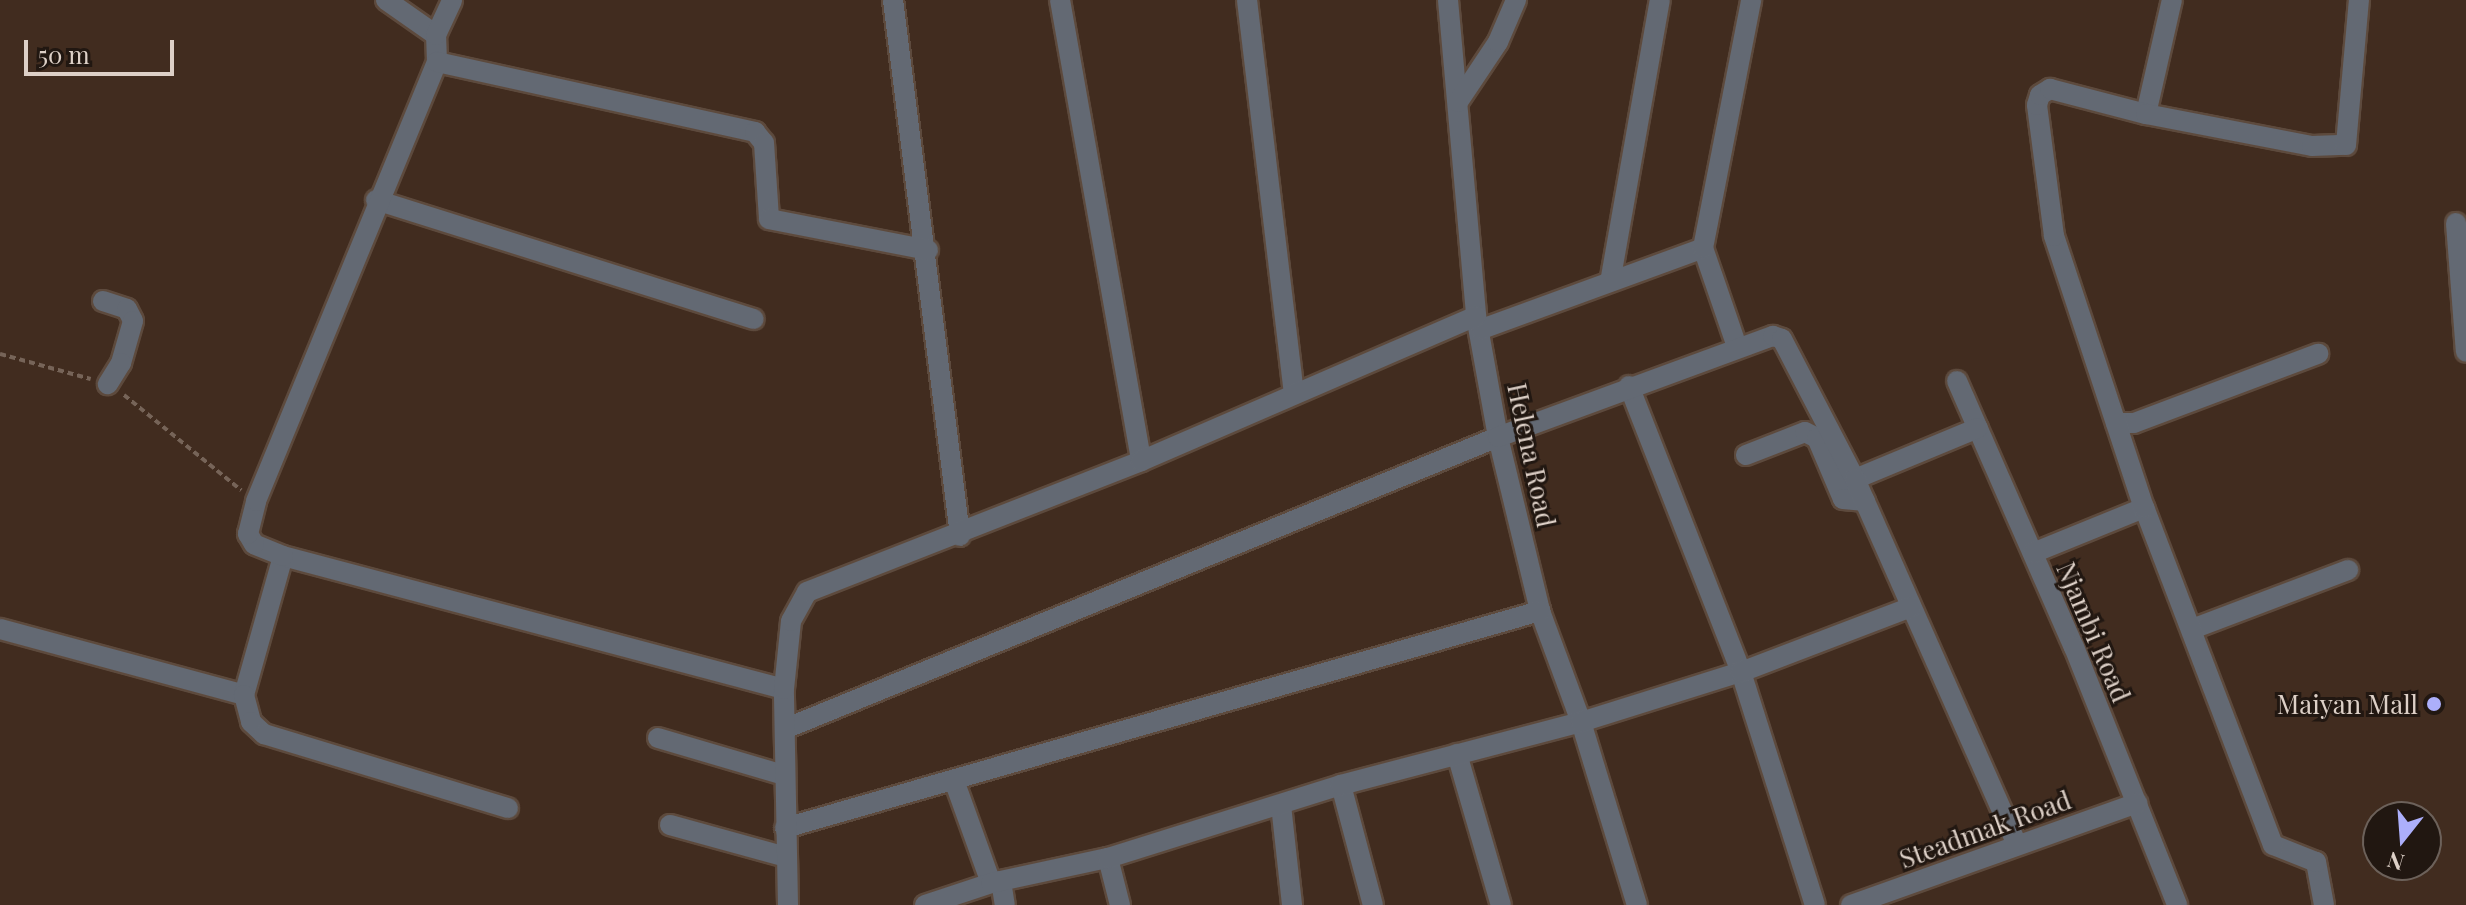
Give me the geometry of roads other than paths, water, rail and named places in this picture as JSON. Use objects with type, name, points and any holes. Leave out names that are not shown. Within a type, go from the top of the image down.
[{"type":"street","points":[[386,0],[436,35]]},
{"type":"street","points":[[452,0],[436,35],[437,62],[376,200],[256,501],[248,534],[254,544],[283,556],[784,689]]},
{"type":"street","points":[[893,0],[928,250],[960,536]]},
{"type":"street","points":[[1060,0],[1141,461]]},
{"type":"street","points":[[1247,0],[1294,392]]},
{"type":"street","name":"Helena Road","points":[[1448,0],[1479,322],[1498,437],[1540,611],[1581,722],[1637,905]]},
{"type":"street","points":[[1458,102],[1498,42],[1516,0]]},
{"type":"street","points":[[1611,277],[1660,0]]},
{"type":"street","points":[[1737,347],[1703,248],[1751,0]]},
{"type":"street","points":[[2146,114],[2172,0]]},
{"type":"street","points":[[2324,905],[2316,862],[2273,845],[2144,508],[2081,331],[2054,236],[2037,105],[2040,95],[2050,89],[2146,114],[2312,146],[2346,145],[2359,0]]},
{"type":"street","points":[[437,62],[755,132],[764,143],[764,213],[769,219],[928,250]]},
{"type":"street","points":[[376,200],[754,319]]},
{"type":"street","points":[[2456,223],[2466,352]]},
{"type":"street","points":[[788,905],[784,689],[791,621],[807,592],[960,536],[1141,461],[1294,392],[1479,322],[1703,248]]},
{"type":"street","points":[[103,301],[127,309],[133,321],[121,363],[108,384]]},
{"type":"street","points":[[787,728],[1498,437],[1737,347],[1779,337],[1855,479],[2017,844]]},
{"type":"street","points":[[2116,423],[2134,423],[2318,354]]},
{"type":"street","name":"Njambi Road","points":[[1957,381],[2033,553],[2177,905]]},
{"type":"street","points":[[1629,386],[1741,672],[1815,905]]},
{"type":"street","points":[[1855,479],[1978,428]]},
{"type":"street","points":[[1746,455],[1805,432],[1812,435],[1843,499],[1865,501]]},
{"type":"street","points":[[2033,553],[2144,508]]},
{"type":"street","points":[[283,556],[244,695],[251,722],[264,734],[508,808]]},
{"type":"street","points":[[2192,629],[2348,570]]},
{"type":"street","points":[[925,905],[996,882],[1108,858],[1341,785],[1581,722],[1741,672],[1911,607]]},
{"type":"street","points":[[785,828],[955,783],[1540,611]]},
{"type":"street","points":[[0,629],[244,695]]},
{"type":"street","points":[[658,738],[784,775]]},
{"type":"street","points":[[1457,754],[1501,905]]},
{"type":"street","points":[[955,783],[1005,905]]},
{"type":"street","points":[[1341,785],[1373,905]]},
{"type":"street","name":"Steadmak Road","points":[[1851,905],[2137,803]]},
{"type":"street","points":[[1281,805],[1292,905]]},
{"type":"street","points":[[670,825],[786,857]]},
{"type":"street","points":[[1108,858],[1120,905]]},
{"type":"place","name":"Maiyan Mall","points":[[2434,704]]}]
